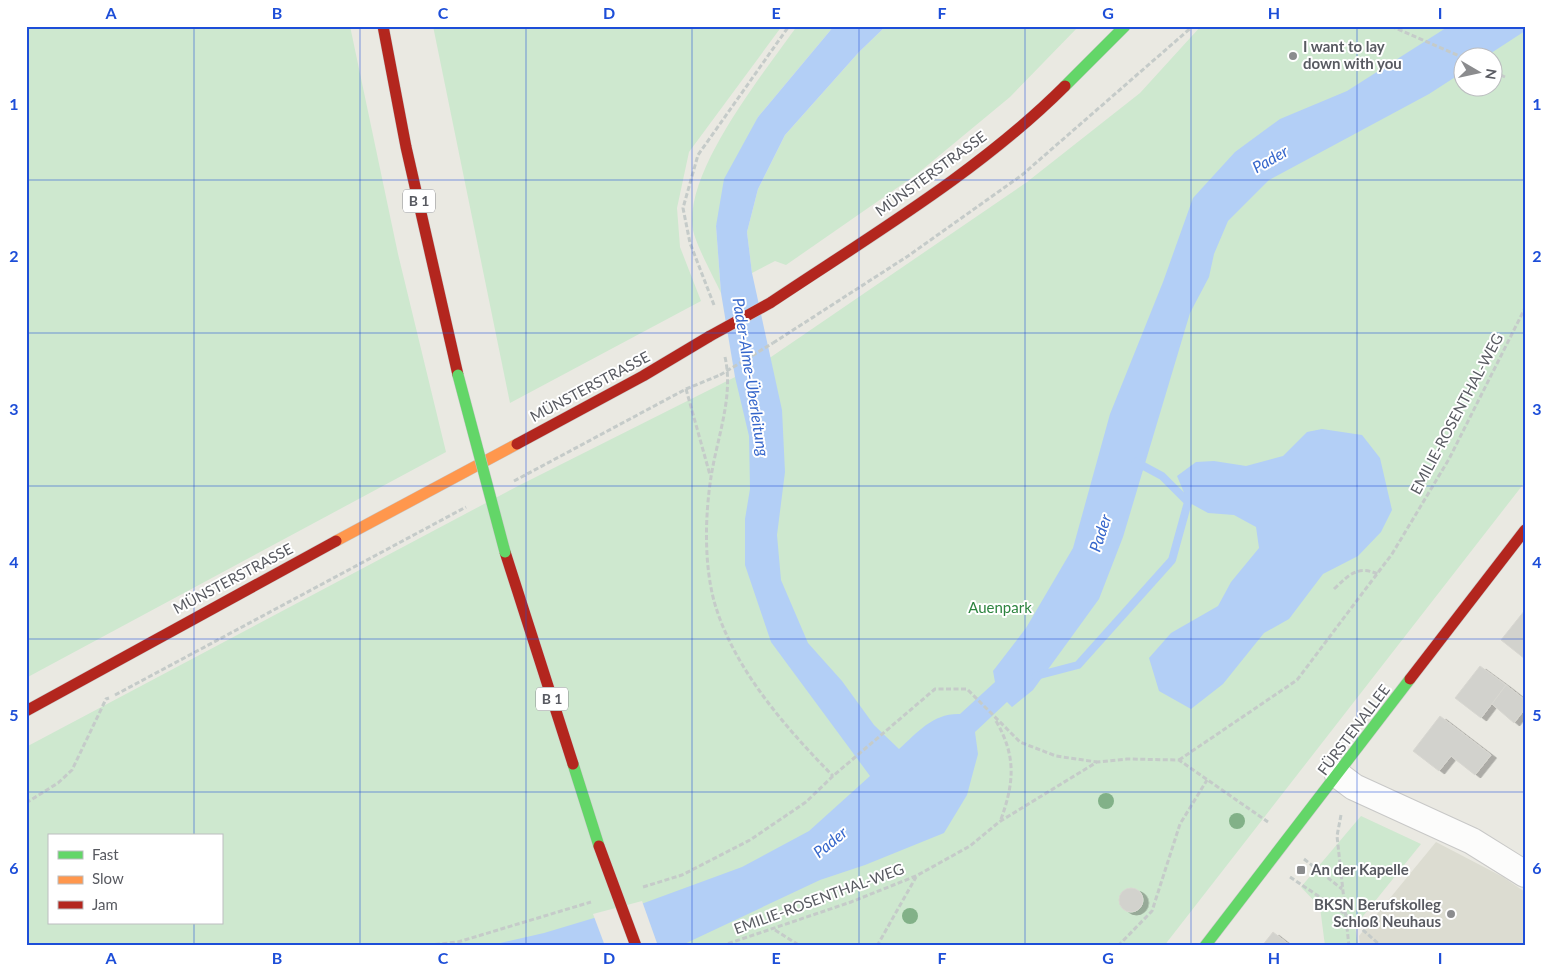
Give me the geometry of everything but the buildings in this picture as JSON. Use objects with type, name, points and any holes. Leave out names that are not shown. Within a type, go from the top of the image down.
[{"type":"main road","name":"B 1","points":[[383,26],[406,147],[458,375],[505,552],[599,846],[636,946]]},
{"type":"main road","name":"MÜNSTERSTRASSE","points":[[26,711],[199,614],[643,376],[770,303],[942,188],[1044,108],[1125,26]]},
{"type":"main road","name":"FÜRSTENALLEE","points":[[1205,946],[1525,530]]},
{"type":"street","points":[[1338,775],[1354,787],[1472,841],[1525,874]]},
{"type":"path","points":[[714,300],[690,243],[683,208],[698,155],[788,26]]},
{"type":"path","points":[[1391,26],[1454,54]]},
{"type":"path","points":[[510,483],[686,389],[720,375],[773,344],[908,256],[1022,175],[1192,27]]},
{"type":"path","name":"EMILIE-ROSENTHAL-WEG","points":[[721,946],[774,930],[916,876],[970,846],[1000,822],[1097,762],[1126,759],[1179,760],[1297,680],[1378,574],[1450,459],[1525,308]]},
{"type":"path","points":[[729,374],[711,477],[708,568],[714,602],[734,649],[794,736],[833,776],[935,689],[967,689],[1020,742],[1056,756],[1097,762]]},
{"type":"path","points":[[686,389],[711,477]]},
{"type":"path","points":[[26,803],[58,784],[72,770],[106,699],[475,502]]},
{"type":"path","points":[[1334,589],[1352,572],[1370,570],[1378,574]]},
{"type":"path","points":[[995,718],[1007,740],[1013,774],[1007,803],[1000,822]]},
{"type":"path","points":[[1179,760],[1274,826]]},
{"type":"path","points":[[1118,946],[1152,911],[1180,824],[1207,780]]},
{"type":"path","points":[[1343,807],[1337,836],[1349,946]]},
{"type":"path","points":[[1301,856],[1342,890]]},
{"type":"path","points":[[1270,862],[1345,914],[1381,946]]},
{"type":"path","points":[[876,946],[916,876]]},
{"type":"path","points":[[774,930],[800,946]]},
{"type":"shaded area","name":"BKSN Berufskolleg Schloß Neuhaus","points":[[1436,842],[1503,877],[1525,892],[1525,946],[1360,946],[1359,936]]},
{"type":"green space","points":[[26,26],[350,26],[398,254],[446,452],[26,678]]},
{"type":"green space","points":[[433,26],[782,26],[689,152],[677,208],[680,247],[701,301],[510,403]]},
{"type":"green space","points":[[797,26],[834,26],[758,117],[716,226],[721,293],[701,253],[693,230],[693,207],[700,180],[729,124]]},
{"type":"green space","points":[[886,26],[1079,26],[1010,97],[917,174],[786,265],[775,261],[752,273],[747,232],[758,189],[785,135],[859,52]]},
{"type":"green space","name":"Auenpark","points":[[1201,26],[1525,26],[1525,482],[1164,946],[26,946],[26,747],[516,487],[771,357],[1027,182],[1140,93]]},
{"type":"green space","points":[[1361,816],[1421,844],[1355,926],[1358,946],[1325,946],[1320,907],[1301,887]]},
{"type":"water","points":[[834,26],[886,26],[859,52],[785,135],[758,189],[747,232],[752,273],[782,410],[785,472],[777,535],[781,580],[808,643],[842,681],[874,725],[899,749],[934,720],[960,714],[995,682],[993,671],[1026,628],[1073,548],[1110,414],[1163,282],[1193,198],[1235,152],[1280,119],[1347,91],[1449,26],[1525,26],[1525,31],[1499,48],[1454,48],[1454,78],[1429,94],[1269,180],[1228,221],[1214,254],[1209,277],[1190,313],[1123,537],[1099,599],[1033,690],[1012,707],[1007,702],[975,732],[978,754],[967,795],[944,833],[865,865],[820,880],[680,946],[487,946],[544,933],[644,903],[742,867],[809,831],[870,776],[771,642],[745,565],[745,519],[750,489],[749,436],[735,377],[721,293],[716,226],[724,179],[758,117]]},
{"type":"water","points":[[1322,429],[1362,435],[1380,458],[1392,510],[1381,532],[1358,556],[1323,574],[1289,619],[1264,633],[1223,684],[1191,709],[1159,691],[1149,658],[1171,633],[1218,606],[1231,582],[1259,548],[1256,527],[1234,515],[1208,513],[1188,502],[1177,476],[1196,462],[1214,461],[1246,466],[1283,456],[1307,432]]},
{"type":"pier","points":[[642,901],[658,946],[605,946],[593,914]]},
{"type":"waterway","points":[[1036,676],[1078,665],[1172,560],[1188,502],[1162,476],[1136,462]]},
{"type":"traffic: fast","points":[[1065,86],[1125,26]]},
{"type":"traffic: fast","points":[[458,375],[505,552]]},
{"type":"traffic: fast","points":[[1205,946],[1410,679]]},
{"type":"traffic: fast","points":[[573,764],[599,846]]},
{"type":"traffic: slow","points":[[336,541],[517,444]]},
{"type":"traffic: jam","points":[[383,26],[406,147],[458,375]]},
{"type":"traffic: jam","points":[[770,303],[961,174],[1032,117],[1065,86]]},
{"type":"traffic: jam","points":[[710,336],[770,303]]},
{"type":"traffic: jam","points":[[517,444],[643,376],[710,336]]},
{"type":"traffic: jam","points":[[1410,679],[1525,530]]},
{"type":"traffic: jam","points":[[26,711],[336,541]]},
{"type":"traffic: jam","points":[[505,552],[573,764]]},
{"type":"traffic: jam","points":[[599,846],[636,946]]},
{"type":"place","name":"I want to lay down with you","points":[[1293,56]]},
{"type":"place","name":"An der Kapelle","points":[[1301,870]]},
{"type":"place","name":"BKSN Berufskolleg Schloß Neuhaus","points":[[1451,914]]},
{"type":"water label","name":"Pader","points":[[1270,159]]},
{"type":"water label","name":"Pader-Alme-Überleitung","points":[[751,377]]},
{"type":"water label","name":"Pader","points":[[1100,533]]},
{"type":"water label","name":"Pader","points":[[830,842]]}]
